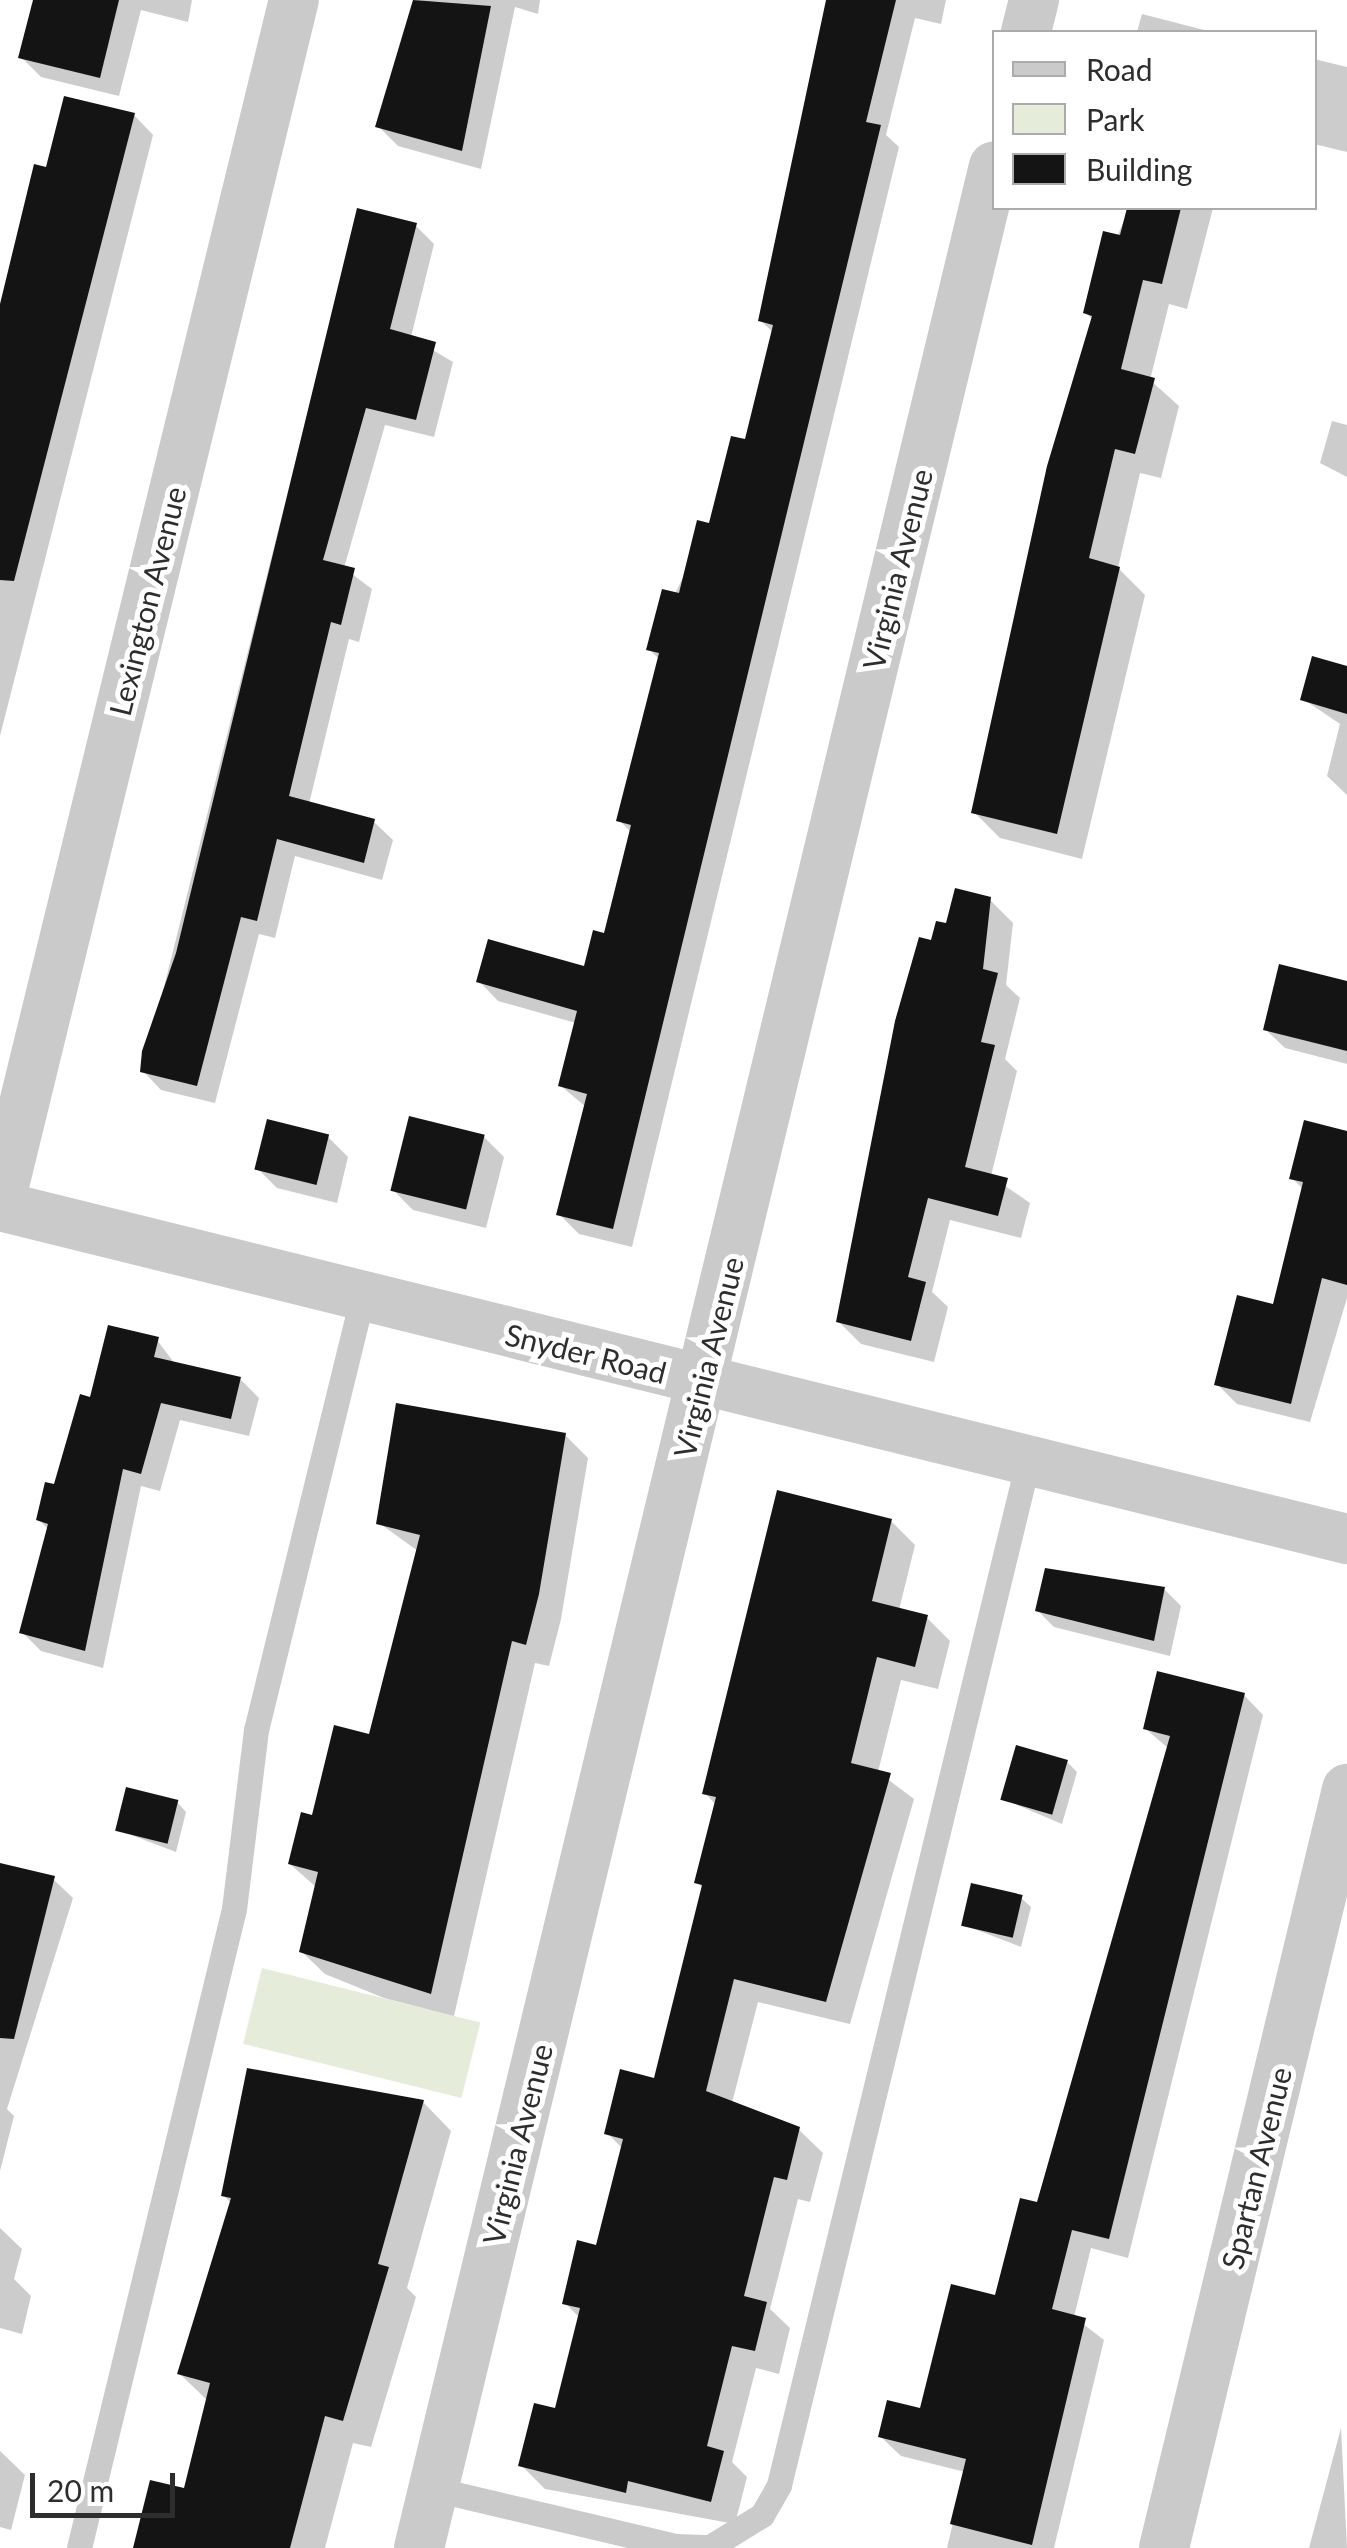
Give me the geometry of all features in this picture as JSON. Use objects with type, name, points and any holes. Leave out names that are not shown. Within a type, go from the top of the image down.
[{"type":"street","name":"Lexington Avenue","points":[[0,1204],[294,0]]},
{"type":"street","points":[[1026,30],[1034,0]]},
{"type":"street","name":"Virginia Avenue","points":[[419,2548],[992,174]]},
{"type":"street","name":"Snyder Road","points":[[0,1204],[702,1382],[1347,1539]]},
{"type":"street","name":"Spartan Avenue","points":[[1164,2548],[1347,1789]]},
{"type":"lane","points":[[78,2548],[234,1910],[256,1730],[362,1297]]},
{"type":"lane","points":[[434,2490],[676,2546],[710,2548],[762,2516],[778,2485],[1028,1461]]},
{"type":"green space","points":[[262,1968],[480,2022],[461,2098],[243,2044]]},
{"type":"building","points":[[33,0],[119,0],[100,78],[18,58]]},
{"type":"building","points":[[413,0],[491,6],[462,151],[375,127]]},
{"type":"building","points":[[826,0],[896,0],[866,122],[881,125],[613,1229],[556,1215],[587,1094],[558,1086],[577,1011],[476,982],[488,939],[584,966],[593,930],[604,933],[631,825],[616,821],[659,653],[646,650],[662,589],[679,593],[697,520],[709,523],[731,436],[745,439],[773,325],[758,321]]},
{"type":"building","points":[[64,96],[135,113],[14,581],[0,580],[0,304],[34,164],[46,167]]},
{"type":"building","points":[[357,208],[417,223],[390,329],[436,342],[416,420],[366,408],[323,560],[355,568],[341,625],[331,622],[289,796],[375,819],[364,863],[277,839],[257,921],[241,917],[197,1086],[140,1072],[142,1051],[176,953]]},
{"type":"building","points":[[1126,210],[1180,210],[1162,284],[1143,280],[1121,369],[1155,378],[1135,454],[1115,449],[1089,558],[1120,567],[1057,834],[971,813],[1047,466],[1092,316],[1083,313],[1103,231],[1120,235]]},
{"type":"building","points":[[1312,656],[1347,666],[1347,714],[1300,700]]},
{"type":"building","points":[[955,888],[991,897],[983,969],[998,973],[981,1042],[995,1045],[965,1167],[1008,1178],[998,1216],[928,1198],[908,1277],[926,1282],[911,1341],[836,1322],[895,1021],[919,937],[931,940],[936,921],[946,923]]},
{"type":"building","points":[[1279,964],[1347,981],[1347,1051],[1263,1030]]},
{"type":"building","points":[[409,1116],[485,1135],[466,1210],[390,1191]]},
{"type":"building","points":[[267,1119],[329,1134],[317,1185],[254,1169]]},
{"type":"building","points":[[1304,1120],[1347,1131],[1347,1285],[1322,1278],[1291,1404],[1214,1385],[1237,1295],[1273,1304],[1303,1182],[1289,1179]]},
{"type":"building","points":[[108,1325],[159,1337],[154,1357],[241,1377],[231,1419],[161,1403],[141,1474],[123,1469],[85,1651],[19,1633],[48,1524],[36,1520],[45,1482],[54,1484],[80,1394],[90,1397]]},
{"type":"building","points":[[396,1403],[566,1433],[539,1594],[526,1645],[512,1641],[431,1994],[299,1952],[318,1872],[288,1864],[301,1812],[312,1815],[334,1725],[369,1734],[420,1535],[376,1524]]},
{"type":"building","points":[[777,1490],[892,1519],[872,1601],[928,1615],[915,1667],[877,1657],[851,1763],[891,1773],[826,2002],[734,1979],[706,2091],[800,2127],[787,2180],[774,2177],[744,2296],[767,2302],[755,2351],[732,2346],[707,2446],[724,2451],[711,2502],[628,2481],[626,2493],[518,2466],[534,2403],[555,2408],[580,2308],[562,2304],[577,2240],[596,2245],[623,2139],[604,2134],[620,2069],[654,2078],[702,1885],[694,1883],[716,1797],[702,1794]]},
{"type":"building","points":[[1045,1568],[1165,1587],[1154,1641],[1035,1611]]},
{"type":"building","points":[[1157,1671],[1245,1693],[1109,2239],[1072,2230],[1052,2309],[1086,2318],[1032,2545],[950,2524],[966,2459],[878,2437],[887,2400],[920,2408],[951,2284],[995,2295],[1020,2198],[1037,2202],[1170,1736],[1143,1729]]},
{"type":"building","points":[[1016,1745],[1068,1760],[1052,1815],[1000,1800]]},
{"type":"building","points":[[126,1787],[178,1800],[168,1844],[115,1831]]},
{"type":"building","points":[[0,1863],[55,1876],[14,2039],[0,2038]]},
{"type":"building","points":[[971,1883],[1023,1895],[1013,1938],[961,1926]]},
{"type":"building","points":[[247,2068],[424,2100],[378,2264],[389,2267],[343,2421],[325,2416],[290,2548],[133,2548],[150,2480],[184,2488],[210,2383],[177,2374],[231,2198],[221,2196]]}]
